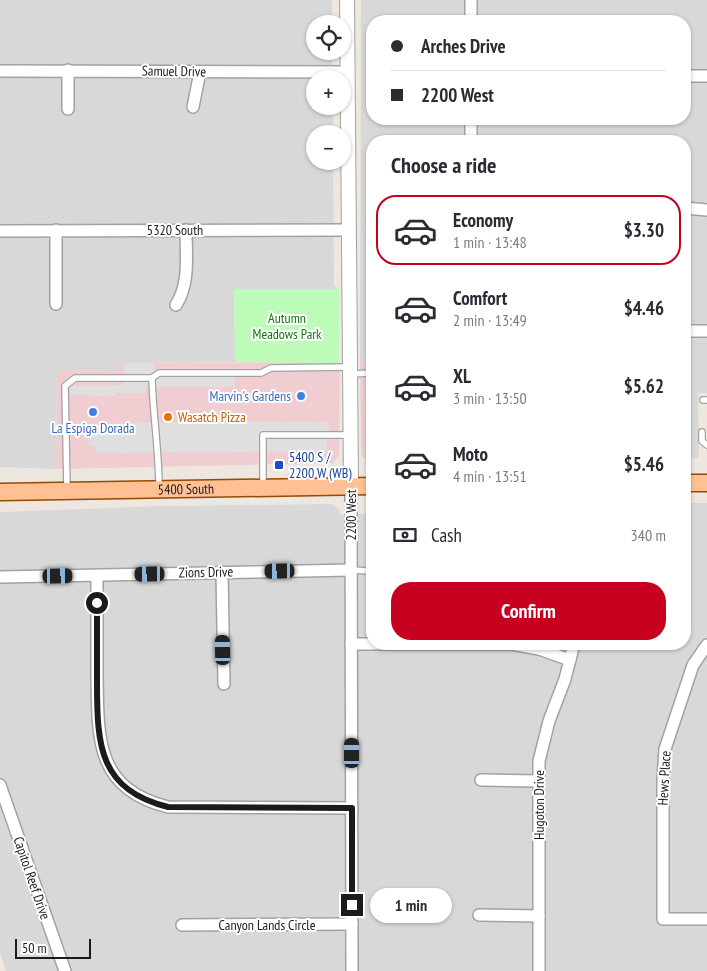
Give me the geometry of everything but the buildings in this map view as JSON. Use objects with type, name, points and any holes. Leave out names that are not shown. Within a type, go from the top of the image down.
[{"type":"main road","points":[[691,483],[707,483]]},
{"type":"main road","name":"5400 South","points":[[0,492],[366,486]]},
{"type":"street","name":"2200 West","points":[[347,0],[348,70]]},
{"type":"street","points":[[471,0],[471,15]]},
{"type":"street","points":[[68,70],[68,109]]},
{"type":"street","name":"Samuel Drive","points":[[0,71],[306,72]]},
{"type":"street","points":[[193,107],[200,72]]},
{"type":"street","points":[[691,76],[707,76]]},
{"type":"street","name":"2200 West","points":[[348,115],[352,486],[352,971]]},
{"type":"street","points":[[691,209],[707,210]]},
{"type":"street","points":[[56,230],[56,304]]},
{"type":"street","points":[[176,305],[186,282],[186,230]]},
{"type":"street","name":"5320 South","points":[[0,231],[349,230]]},
{"type":"street","points":[[691,330],[707,330]]},
{"type":"street","name":"Zions Drive","points":[[0,577],[351,570]]},
{"type":"street","points":[[222,572],[224,684]]},
{"type":"street","points":[[97,575],[98,728],[104,757],[110,770],[121,784],[148,802],[168,807],[352,808]]},
{"type":"street","points":[[351,644],[366,644]]},
{"type":"street","name":"Hews Place","points":[[707,645],[693,666],[665,749],[663,780],[663,919],[707,919]]},
{"type":"street","points":[[542,650],[570,660]]},
{"type":"street","name":"Hugoton Drive","points":[[539,971],[539,781],[543,740],[572,650]]},
{"type":"street","points":[[481,780],[539,781]]},
{"type":"street","name":"Capitol Reef Drive","points":[[0,784],[65,971]]},
{"type":"street","points":[[479,915],[539,916]]},
{"type":"street","name":"Canyon Lands Circle","points":[[182,925],[352,924]]},
{"type":"lane","points":[[67,490],[65,386],[76,378],[152,378],[159,373],[261,373],[271,368],[366,372]]},
{"type":"lane","points":[[152,378],[153,418],[159,450],[158,489]]},
{"type":"lane","points":[[702,432],[702,441],[707,445]]},
{"type":"lane","points":[[263,487],[263,435],[351,435]]},
{"type":"lane","points":[[351,570],[366,571]]},
{"type":"shaded area","points":[[0,0],[332,0],[332,15],[306,15],[306,60],[332,60],[333,70],[306,70],[306,115],[333,115],[333,125],[306,125],[306,170],[333,170],[334,286],[339,289],[234,289],[235,362],[120,363],[120,371],[57,370],[56,469],[0,467]]},
{"type":"shaded area","points":[[361,0],[707,0],[707,393],[698,393],[699,458],[691,459],[691,135],[366,135],[366,362],[360,362]]},
{"type":"shaded area","points":[[340,362],[339,455],[333,463],[56,469],[57,370],[119,371],[120,363]]},
{"type":"shaded area","points":[[360,362],[366,362],[366,460],[361,453]]},
{"type":"shaded area","points":[[124,363],[154,363],[154,376],[235,376],[235,387],[146,387],[146,393],[116,393],[115,396],[70,395],[70,386],[124,385]]},
{"type":"shaded area","points":[[223,421],[329,422],[327,451],[96,453],[95,446],[89,446],[88,424]]},
{"type":"shaded area","points":[[691,503],[707,503],[707,971],[6,971],[0,953],[0,512],[163,506],[333,504],[338,508],[340,515],[366,514],[366,650],[691,650]]},
{"type":"green space","name":"Autumn Meadows Park","points":[[234,289],[339,289],[339,363],[235,362]]},
{"type":"place","name":"Marvin's Gardens","points":[[301,396]]},
{"type":"place","name":"La Espiga Dorada","points":[[93,412]]},
{"type":"place","name":"Wasatch Pizza","points":[[168,417]]},
{"type":"place","name":"5400 S / 2200 W (WB)","points":[[279,465]]},
{"type":"route","points":[[97,603],[98,728],[104,757],[110,770],[121,784],[148,802],[168,807],[352,808],[352,905]]}]
